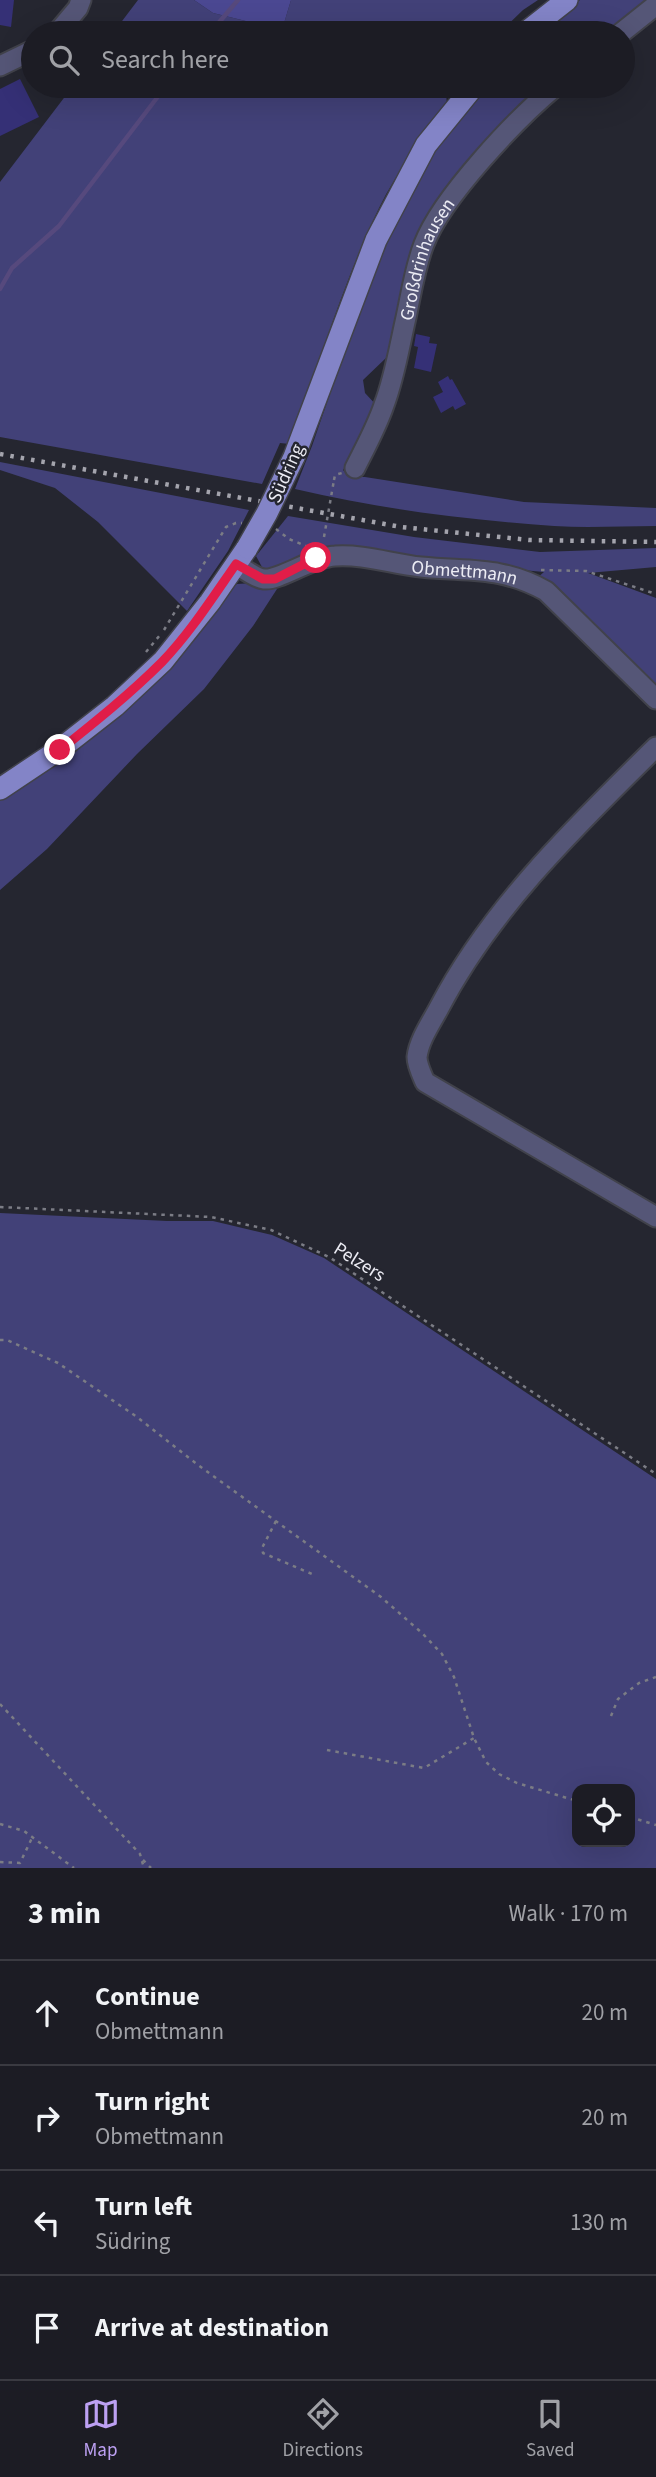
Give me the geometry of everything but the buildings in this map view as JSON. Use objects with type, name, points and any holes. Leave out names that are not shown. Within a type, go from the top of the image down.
[{"type":"main road","points":[[540,21],[567,0]]},
{"type":"main road","name":"Südring","points":[[0,789],[60,750],[115,706],[163,661],[242,556],[267,513],[294,457],[376,240],[426,145],[464,98]]},
{"type":"street","points":[[67,21],[81,0]]},
{"type":"street","points":[[635,22],[656,5]]},
{"type":"street","points":[[0,66],[21,56]]},
{"type":"street","name":"Großdrinhausen","points":[[355,468],[384,405],[416,267],[435,222],[500,140],[541,98]]},
{"type":"street","name":"Obmettmann","points":[[242,556],[263,579],[275,579],[316,558],[355,556],[420,567],[500,573],[524,579],[546,592],[656,699]]},
{"type":"street","points":[[656,747],[596,806],[504,909],[474,949],[445,996],[422,1040],[417,1059],[425,1082],[656,1217]]},
{"type":"path","points":[[323,542],[334,480]]},
{"type":"path","points":[[141,657],[163,631],[226,527],[236,523],[247,524]]},
{"type":"path","points":[[268,527],[306,546],[314,544]]},
{"type":"path","points":[[534,569],[586,570],[656,594]]},
{"type":"path","name":"Pelzers","points":[[0,1207],[211,1217],[271,1230],[329,1256],[656,1474]]},
{"type":"path","points":[[0,1340],[7,1340],[58,1363],[381,1597],[442,1654],[454,1677],[474,1738],[486,1762],[499,1774],[517,1783],[572,1800]]},
{"type":"path","points":[[276,1521],[262,1548],[263,1553],[312,1574]]},
{"type":"path","points":[[611,1716],[618,1699],[639,1683],[656,1677]]},
{"type":"path","points":[[0,1704],[151,1868]]},
{"type":"path","points":[[327,1750],[424,1768],[474,1738]]},
{"type":"path","points":[[635,1819],[656,1825]]},
{"type":"path","points":[[0,1824],[13,1826],[74,1868]]},
{"type":"path","points":[[0,1862],[20,1863],[32,1838]]},
{"type":"path","points":[[144,1860],[144,1868]]},
{"type":"shaded area","points":[[138,0],[194,0],[213,13],[245,21],[122,21]]},
{"type":"shaded area","points":[[194,0],[291,0],[285,21],[245,21],[213,13]]},
{"type":"shaded area","points":[[291,0],[538,0],[512,21],[285,21]]},
{"type":"shaded area","points":[[580,0],[652,0],[625,21],[551,21]]},
{"type":"shaded area","points":[[64,98],[446,98],[447,105],[402,168],[379,208],[342,295],[290,444],[280,443],[262,484],[0,437],[0,182]]},
{"type":"shaded area","points":[[474,98],[537,98],[405,274],[387,357],[363,380],[365,393],[378,407],[359,446],[343,470],[349,477],[365,477],[524,502],[656,508],[656,526],[567,527],[489,520],[391,508],[295,489],[377,257],[427,163]]},
{"type":"shaded area","points":[[0,462],[249,510],[228,551],[187,611],[98,522],[55,488],[0,470]]},
{"type":"shaded area","points":[[288,516],[414,537],[540,552],[656,548],[656,567],[588,573],[656,598],[656,688],[537,578],[544,572],[413,560],[358,550],[319,549],[271,571],[262,567],[256,556]]},
{"type":"shaded area","points":[[254,583],[277,589],[253,626],[204,689],[137,754],[47,849],[0,890],[0,798],[230,589],[237,584]]},
{"type":"shaded area","points":[[0,1213],[213,1221],[272,1235],[324,1258],[656,1479],[656,1868],[0,1868]]},
{"type":"waterway","points":[[220,21],[238,0]]},
{"type":"waterway","points":[[0,289],[12,268],[59,226],[157,98]]},
{"type":"railway","points":[[0,454],[401,527],[529,540],[656,542]]},
{"type":"route","points":[[60,750],[115,706],[163,661],[236,564],[263,579],[275,579],[316,558]]}]
